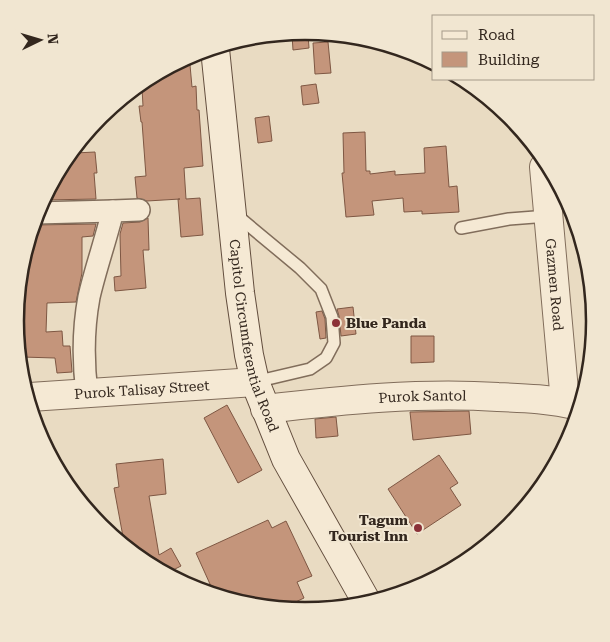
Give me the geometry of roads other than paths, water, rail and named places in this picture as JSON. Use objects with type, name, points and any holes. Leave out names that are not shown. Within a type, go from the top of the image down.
[{"type":"street","name":"Capitol Circumferential Road","points":[[216,55],[244,323],[255,382],[286,459],[363,596]]},
{"type":"street","name":"Gazmen Road","points":[[545,173],[548,216],[572,404]]},
{"type":"street","points":[[45,213],[140,210]]},
{"type":"street","points":[[87,394],[85,354],[87,313],[96,268],[113,211]]},
{"type":"street","name":"Purok Talisay Street","points":[[34,397],[255,382]]},
{"type":"street","name":"Purok Santol","points":[[265,408],[344,400],[425,395],[492,396],[572,404]]},
{"type":"lane","points":[[232,211],[300,268],[320,289],[332,317],[334,343],[326,358],[310,369],[255,382]]},
{"type":"lane","points":[[462,228],[509,219],[548,216]]},
{"type":"place","name":"Blue Panda","points":[[336,323]]},
{"type":"place","name":"Tagum Tourist Inn","points":[[418,528]]}]
